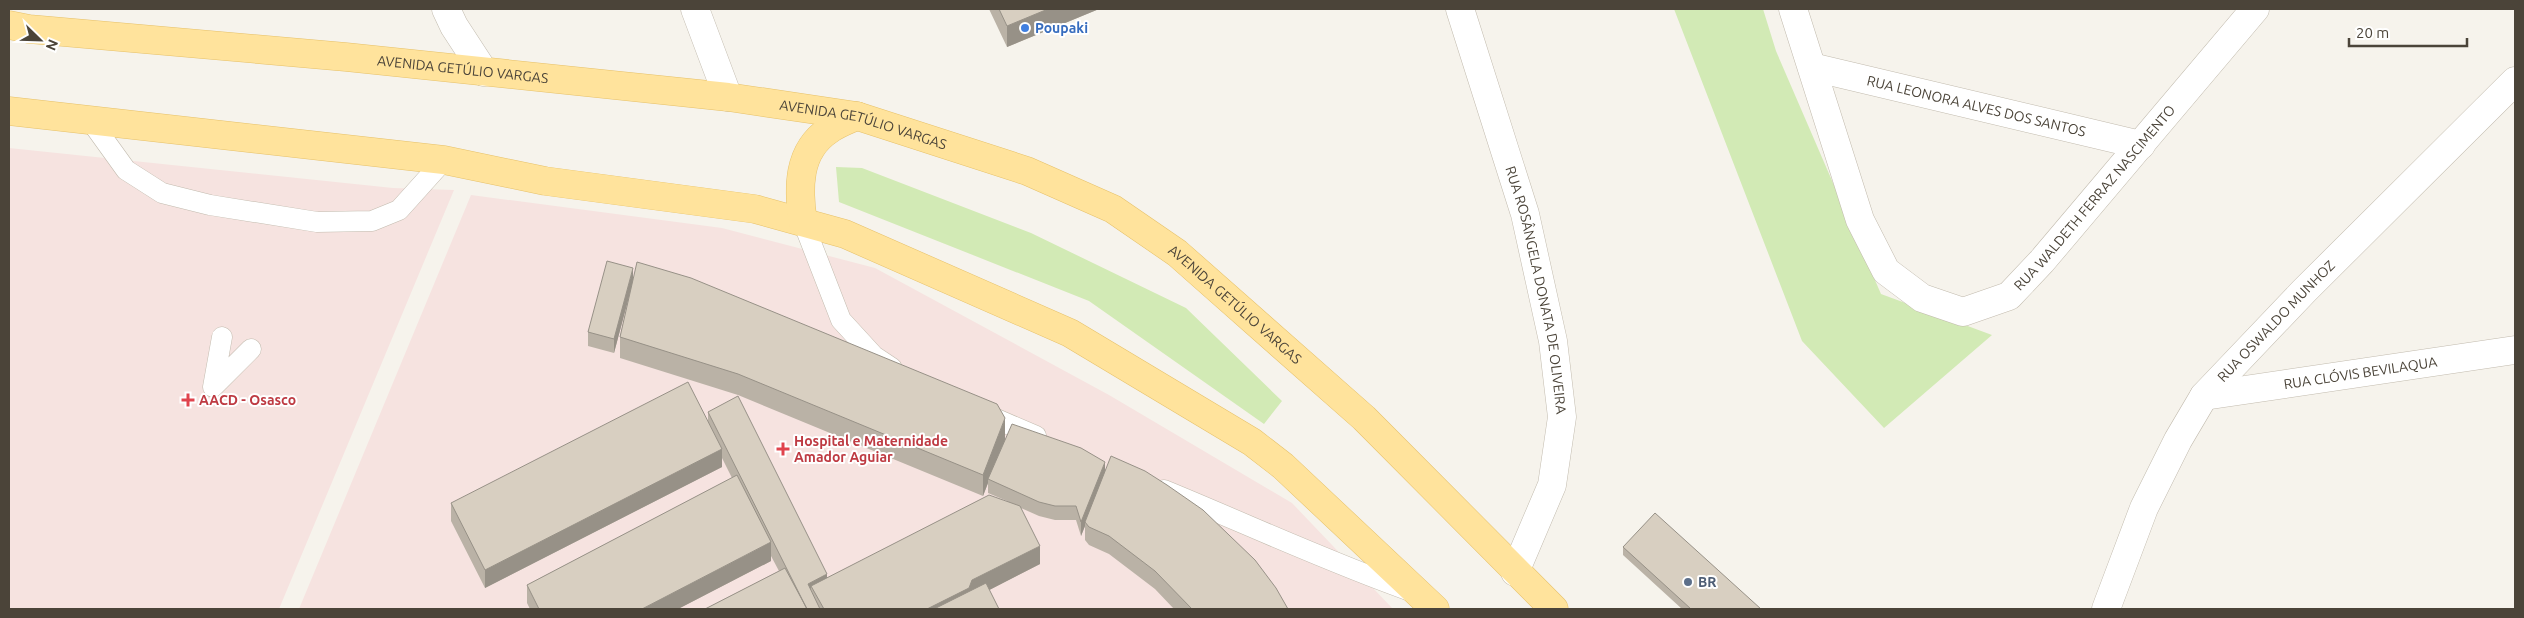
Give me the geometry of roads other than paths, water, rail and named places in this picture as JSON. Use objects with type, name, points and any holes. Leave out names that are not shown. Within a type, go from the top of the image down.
[{"type":"main road","name":"AVENIDA GETÚLIO VARGAS","points":[[9,25],[29,29],[346,57],[728,97],[857,116],[1027,171],[1113,209],[1177,253],[1364,418],[1515,572],[1554,609]]},
{"type":"main road","points":[[9,111],[444,160],[545,181],[755,209],[845,234],[1070,333],[1252,442],[1283,466],[1428,602]]},
{"type":"main road","points":[[803,222],[798,194],[802,168],[813,145],[828,130],[857,116]]},
{"type":"street","points":[[446,9],[454,26],[484,72]]},
{"type":"street","points":[[695,9],[728,97]]},
{"type":"street","name":"RUA ROSÂNGELA DONATA DE OLIVEIRA","points":[[1460,9],[1525,214],[1553,341],[1562,417],[1552,485],[1515,572]]},
{"type":"street","name":"RUA WALDETH FERRAZ NASCIMENTO","points":[[1793,9],[1860,220],[1886,271],[1922,298],[1963,312],[2009,296],[2042,262],[2255,9]]},
{"type":"street","name":"RUA LEONORA ALVES DOS SANTOS","points":[[1812,66],[2141,145]]},
{"type":"street","name":"RUA OSWALDO MUNHOZ","points":[[2106,609],[2144,508],[2178,440],[2204,396],[2304,291],[2515,81]]},
{"type":"street","name":"RUA CLÓVIS BEVILAQUA","points":[[2204,396],[2515,350]]},
{"type":"lane","points":[[90,120],[126,170],[162,193],[210,205],[317,222],[372,221],[399,210],[444,160]]},
{"type":"lane","points":[[803,222],[841,320],[874,356],[910,379]]},
{"type":"lane","points":[[222,337],[214,387],[250,349]]},
{"type":"lane","points":[[966,406],[1052,443]]},
{"type":"lane","points":[[1148,484],[1238,520],[1335,564],[1428,602]]},
{"type":"place","name":"Poupaki","points":[[1025,28]]},
{"type":"place","name":"AACD - Osasco","points":[[188,400]]},
{"type":"place","name":"Hospital e Maternidade Amador Aguiar","points":[[783,449]]},
{"type":"place","name":"BR","points":[[1688,582]]}]
